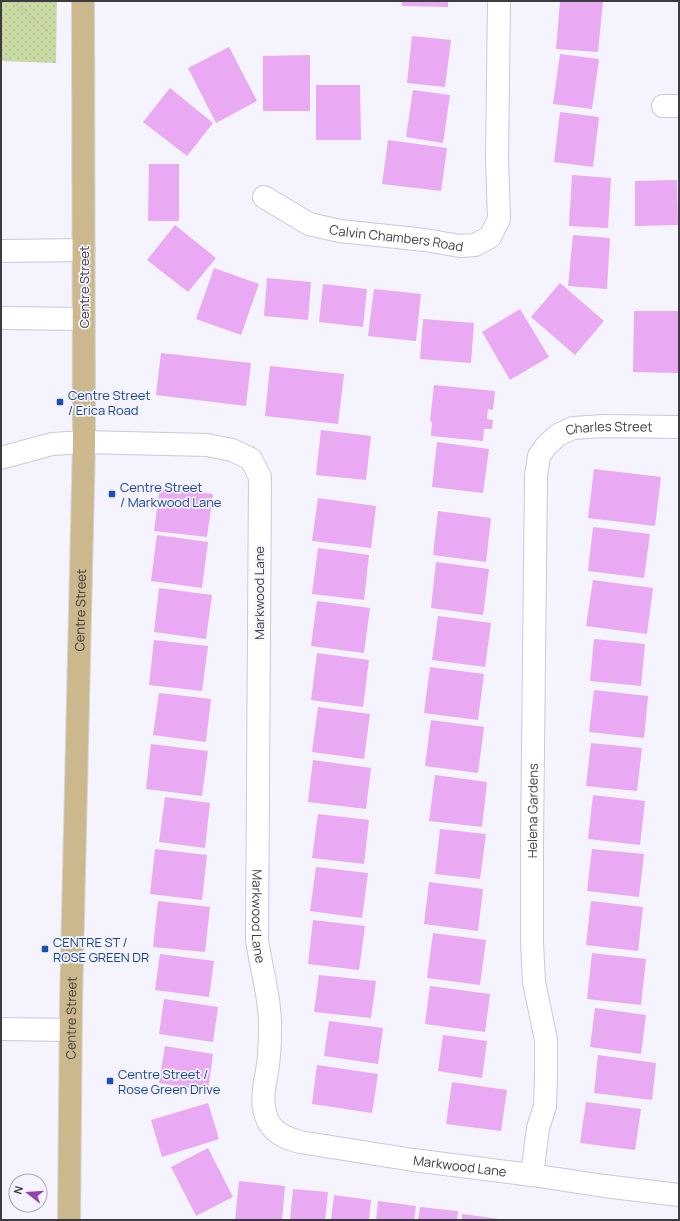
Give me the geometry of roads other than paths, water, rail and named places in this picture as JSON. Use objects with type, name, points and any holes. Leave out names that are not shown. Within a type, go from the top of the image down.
[{"type":"main road","name":"Centre Street","points":[[69,1220],[70,1030],[84,442],[84,1]]},
{"type":"street","name":"Calvin Chambers Road","points":[[264,197],[309,224],[340,231],[460,246],[475,245],[490,237],[499,219],[497,158],[499,1]]},
{"type":"street","points":[[1,251],[84,250]]},
{"type":"street","points":[[1,318],[84,319]]},
{"type":"street","name":"Charles Street","points":[[546,446],[558,435],[573,428],[604,426],[679,427]]},
{"type":"street","name":"Markwood Lane","points":[[1,458],[52,444],[84,442],[207,445],[232,450],[251,459],[260,477],[257,940],[268,1001],[270,1023],[269,1056],[264,1092],[264,1106],[270,1125],[286,1138],[300,1142],[413,1160],[679,1195]]},
{"type":"street","name":"Helena Gardens","points":[[532,1175],[538,1128],[545,1106],[546,1076],[546,1040],[534,982],[532,942],[532,857],[536,476],[539,456],[546,446]]},
{"type":"street","points":[[1,1029],[70,1030]]},
{"type":"place","name":"Centre Street / Erica Road","points":[[60,402]]},
{"type":"place","name":"Centre Street / Markwood Lane","points":[[112,494]]},
{"type":"place","name":"CENTRE ST / ROSE GREEN DR","points":[[45,949]]},
{"type":"place","name":"Centre Street / Rose Green Drive","points":[[110,1081]]}]
